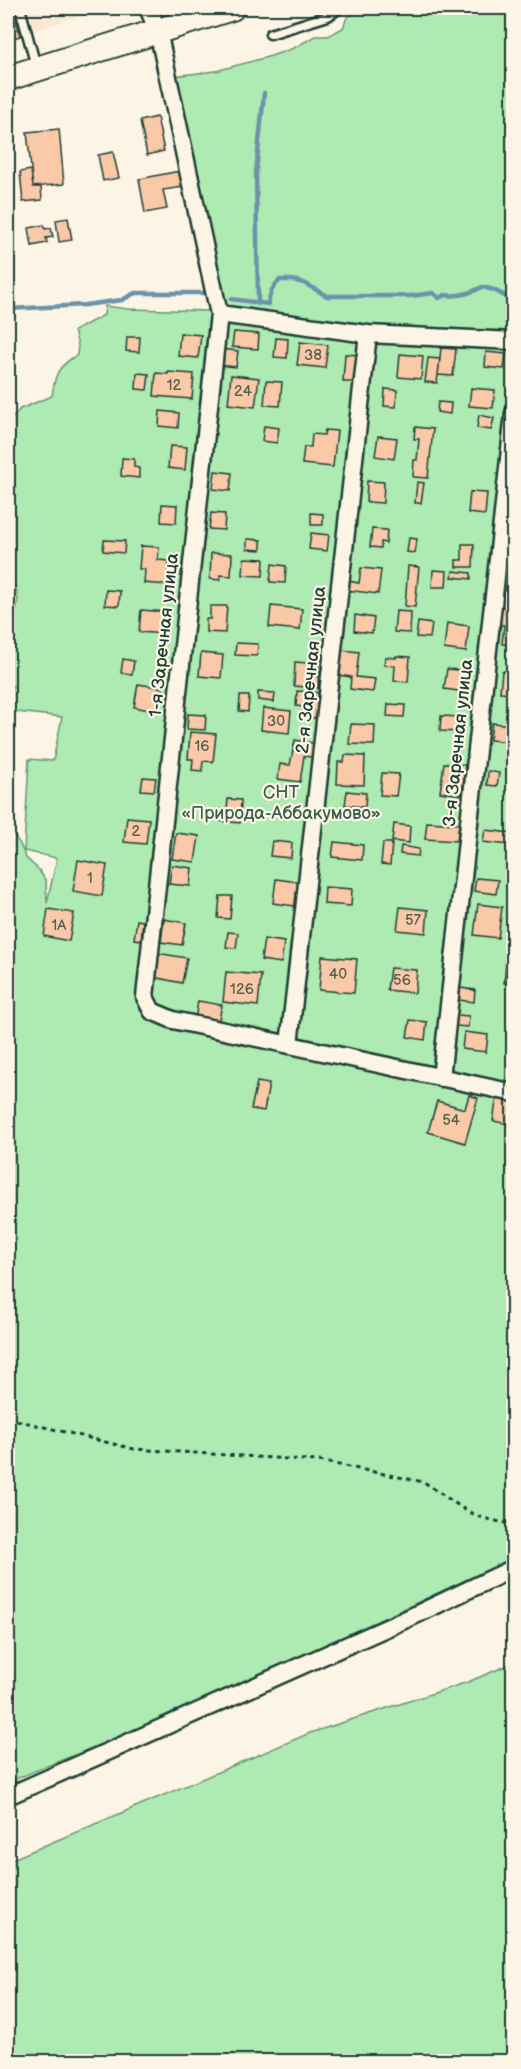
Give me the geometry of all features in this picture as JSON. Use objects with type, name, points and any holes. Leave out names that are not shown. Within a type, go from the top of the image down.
[{"type":"main road","points":[[8,78],[232,8]]},
{"type":"street","name":"1-я Заречная улица","points":[[148,8],[158,31],[219,314],[145,997],[152,1011],[184,1023],[513,1093]]},
{"type":"street","points":[[219,314],[369,334],[513,341]]},
{"type":"street","name":"2-я Заречная улица","points":[[289,1045],[369,334]]},
{"type":"street","name":"3-я Заречная улица","points":[[441,1078],[513,412]]},
{"type":"street","points":[[8,1796],[411,1617],[513,1568]]},
{"type":"lane","points":[[20,8],[37,69]]},
{"type":"lane","points":[[270,34],[328,16],[340,8]]},
{"type":"path","points":[[8,1418],[134,1449],[319,1461],[424,1482],[465,1510],[480,1517],[504,1523],[513,1521]]},
{"type":"shaded area","points":[[8,8],[102,8],[8,40]]},
{"type":"green space","name":"СНТ «Природа-Аббакумово»","points":[[367,8],[513,8],[513,1558],[192,1707],[8,1782],[8,827],[20,844],[26,858],[39,870],[46,881],[47,903],[57,858],[24,851],[29,759],[53,761],[62,717],[8,711],[13,686],[8,690],[8,617],[15,616],[18,600],[17,590],[8,576],[8,423],[20,409],[52,396],[54,382],[61,367],[77,355],[78,345],[74,331],[104,315],[105,306],[128,309],[210,311],[209,292],[173,76],[216,71],[294,48],[315,36],[328,36],[343,28],[347,17]]},
{"type":"green space","points":[[513,1663],[513,2061],[8,2061],[8,1861],[310,1733],[468,1682]]},
{"type":"building","points":[[15,17],[20,36],[8,40],[8,19]]},
{"type":"building","points":[[157,117],[164,151],[147,155],[140,121]]},
{"type":"building","points":[[59,129],[64,184],[33,187],[27,132]]},
{"type":"building","points":[[113,152],[119,178],[103,181],[98,155]]},
{"type":"building","points":[[31,170],[33,187],[41,187],[42,200],[23,202],[20,172]]},
{"type":"building","points":[[180,171],[183,187],[163,190],[167,209],[145,213],[139,179]]},
{"type":"building","points":[[68,218],[72,240],[59,242],[56,220]]},
{"type":"building","points":[[44,225],[45,229],[51,228],[53,237],[46,238],[47,243],[32,246],[29,228]]},
{"type":"building","points":[[234,332],[259,334],[258,349],[232,347]]},
{"type":"building","points":[[180,333],[201,335],[198,358],[178,356]]},
{"type":"building","points":[[127,337],[140,337],[139,352],[126,351]]},
{"type":"building","points":[[276,338],[288,339],[287,358],[274,357]]},
{"type":"building","points":[[300,342],[328,345],[325,368],[297,365]]},
{"type":"building","points":[[441,348],[456,349],[453,376],[438,375]]},
{"type":"building","points":[[220,349],[238,351],[236,367],[218,365]]},
{"type":"building","points":[[486,352],[506,354],[504,369],[485,367]]},
{"type":"building","points":[[345,354],[358,355],[356,382],[343,382]]},
{"type":"building","points":[[400,354],[423,356],[421,379],[398,377]]},
{"type":"building","points":[[428,358],[440,359],[437,383],[425,382]]},
{"type":"building","points":[[168,372],[194,374],[192,399],[154,396],[156,373],[168,374]]},
{"type":"building","points":[[137,373],[149,374],[147,390],[136,389]]},
{"type":"building","points":[[231,375],[259,378],[255,407],[228,404]]},
{"type":"building","points":[[266,381],[282,382],[280,406],[264,405]]},
{"type":"building","points":[[471,388],[495,390],[493,408],[469,406]]},
{"type":"building","points":[[385,389],[397,390],[396,407],[384,406]]},
{"type":"building","points":[[438,402],[451,403],[450,414],[437,412]]},
{"type":"building","points":[[160,411],[179,413],[178,428],[159,426]]},
{"type":"building","points":[[479,415],[494,418],[491,430],[477,428]]},
{"type":"building","points":[[264,426],[279,428],[277,443],[262,441]]},
{"type":"building","points":[[415,427],[433,429],[428,478],[413,477],[419,439],[414,439]]},
{"type":"building","points":[[325,430],[337,431],[333,467],[302,464],[304,447],[311,447],[312,434],[324,435]]},
{"type":"building","points":[[378,436],[397,438],[394,459],[375,456]]},
{"type":"building","points":[[170,446],[187,447],[185,470],[168,468]]},
{"type":"building","points":[[122,458],[134,459],[134,467],[139,468],[139,478],[121,476]]},
{"type":"building","points":[[215,471],[232,473],[230,491],[213,489]]},
{"type":"building","points":[[367,481],[384,482],[383,503],[366,502]]},
{"type":"building","points":[[417,482],[424,483],[421,503],[415,503]]},
{"type":"building","points":[[470,492],[487,493],[485,515],[468,513]]},
{"type":"building","points":[[162,504],[177,505],[176,523],[161,522]]},
{"type":"building","points":[[211,513],[225,514],[224,530],[209,529]]},
{"type":"building","points":[[311,513],[323,514],[323,525],[311,525]]},
{"type":"building","points":[[372,529],[387,530],[386,543],[381,542],[381,548],[370,547]]},
{"type":"building","points":[[311,533],[329,535],[327,551],[309,549]]},
{"type":"building","points":[[409,538],[417,539],[415,553],[407,552]]},
{"type":"building","points":[[247,539],[261,540],[261,550],[247,549]]},
{"type":"building","points":[[104,540],[125,541],[124,553],[103,551]]},
{"type":"building","points":[[462,544],[474,544],[473,567],[456,567],[456,560],[462,560]]},
{"type":"building","points":[[141,546],[159,547],[158,560],[169,561],[167,585],[144,583],[145,569],[139,569]]},
{"type":"building","points":[[211,553],[232,554],[231,576],[220,575],[220,580],[210,579]]},
{"type":"building","points":[[244,558],[264,559],[263,576],[243,575]]},
{"type":"building","points":[[272,564],[286,566],[285,583],[270,582]]},
{"type":"building","points":[[408,566],[419,567],[415,607],[405,606]]},
{"type":"building","points":[[361,568],[381,570],[378,594],[347,590],[348,581],[359,583]]},
{"type":"building","points":[[433,570],[447,571],[446,587],[432,587]]},
{"type":"building","points":[[453,571],[471,573],[471,579],[452,577]]},
{"type":"building","points":[[106,590],[120,591],[119,606],[105,605]]},
{"type":"building","points":[[210,606],[227,606],[225,633],[206,632],[206,619],[210,619]]},
{"type":"building","points":[[271,606],[302,609],[300,630],[269,627]]},
{"type":"building","points":[[499,607],[514,608],[514,645],[502,644],[504,625],[497,625]]},
{"type":"building","points":[[141,610],[167,612],[166,634],[139,632]]},
{"type":"building","points":[[396,611],[411,612],[410,633],[394,632]]},
{"type":"building","points":[[355,615],[374,618],[372,633],[354,631]]},
{"type":"building","points":[[418,622],[432,624],[430,638],[416,637]]},
{"type":"building","points":[[447,623],[469,626],[466,652],[444,649]]},
{"type":"building","points":[[236,643],[258,644],[257,656],[235,655]]},
{"type":"building","points":[[341,650],[359,652],[356,677],[375,679],[373,692],[350,689],[351,677],[338,675]]},
{"type":"building","points":[[201,653],[223,655],[221,678],[199,676]]},
{"type":"building","points":[[396,656],[410,657],[408,682],[394,681],[395,666],[384,665],[385,657],[396,658]]},
{"type":"building","points":[[123,659],[134,661],[132,675],[121,673]]},
{"type":"building","points":[[295,662],[319,664],[318,688],[294,686]]},
{"type":"building","points":[[447,669],[469,671],[466,692],[444,689]]},
{"type":"building","points":[[502,671],[514,672],[514,687],[512,686],[511,693],[500,692]]},
{"type":"building","points":[[138,684],[163,688],[159,712],[134,707]]},
{"type":"building","points":[[297,691],[323,693],[321,719],[302,717],[303,707],[296,706]]},
{"type":"building","points":[[258,692],[275,693],[274,702],[258,700]]},
{"type":"building","points":[[240,696],[249,696],[248,712],[239,711]]},
{"type":"building","points":[[388,704],[405,705],[404,717],[387,716]]},
{"type":"building","points":[[263,708],[291,711],[289,733],[261,730]]},
{"type":"building","points":[[188,714],[206,715],[205,730],[187,729]]},
{"type":"building","points":[[441,716],[461,717],[460,732],[440,731]]},
{"type":"building","points":[[492,723],[514,725],[514,742],[490,740]]},
{"type":"building","points":[[351,724],[375,725],[374,745],[349,744]]},
{"type":"building","points":[[190,732],[216,734],[213,762],[203,761],[202,771],[192,770],[193,759],[188,759]]},
{"type":"building","points":[[295,740],[319,744],[317,758],[304,756],[300,782],[278,779],[280,764],[290,765]]},
{"type":"building","points":[[345,755],[365,756],[364,785],[337,784],[338,762],[344,762]]},
{"type":"building","points":[[444,763],[465,765],[462,795],[440,792]]},
{"type":"building","points":[[488,771],[499,773],[497,786],[487,785]]},
{"type":"building","points":[[382,773],[399,774],[396,796],[380,795]]},
{"type":"building","points":[[143,777],[156,778],[154,791],[141,790]]},
{"type":"building","points":[[347,791],[366,793],[365,807],[345,805]]},
{"type":"building","points":[[228,799],[241,800],[240,823],[220,821],[221,809],[227,810]]},
{"type":"building","points":[[127,817],[149,819],[146,844],[124,842]]},
{"type":"building","points":[[427,822],[459,824],[457,841],[425,839]]},
{"type":"building","points":[[394,824],[410,826],[409,843],[392,841]]},
{"type":"building","points":[[485,830],[511,833],[510,845],[483,842]]},
{"type":"building","points":[[176,833],[199,836],[195,862],[172,859]]},
{"type":"building","points":[[272,841],[292,843],[291,858],[270,856]]},
{"type":"building","points":[[334,842],[363,845],[362,860],[332,857]]},
{"type":"building","points":[[383,843],[392,843],[390,865],[381,864]]},
{"type":"building","points":[[401,846],[419,849],[418,856],[400,854]]},
{"type":"building","points":[[78,860],[107,865],[102,896],[73,891]]},
{"type":"building","points":[[172,865],[192,868],[190,886],[169,884]]},
{"type":"building","points":[[476,878],[498,880],[496,894],[474,891]]},
{"type":"building","points":[[276,879],[298,882],[295,906],[273,903]]},
{"type":"building","points":[[325,887],[352,889],[351,906],[324,904]]},
{"type":"building","points":[[220,896],[232,896],[230,919],[218,918]]},
{"type":"building","points":[[478,904],[502,907],[498,938],[474,935]]},
{"type":"building","points":[[400,907],[428,910],[426,933],[397,930]]},
{"type":"building","points":[[48,909],[74,913],[69,941],[44,936]]},
{"type":"building","points":[[164,919],[186,923],[182,945],[161,942]]},
{"type":"building","points":[[137,920],[143,921],[141,940],[134,939]]},
{"type":"building","points":[[228,932],[238,933],[236,948],[226,947]]},
{"type":"building","points":[[264,939],[284,942],[281,963],[261,960]]},
{"type":"building","points":[[157,953],[187,958],[182,983],[153,977]]},
{"type":"building","points":[[322,956],[357,959],[354,993],[319,990]]},
{"type":"building","points":[[506,964],[514,965],[514,984],[504,983]]},
{"type":"building","points":[[390,968],[417,970],[415,993],[387,990]]},
{"type":"building","points":[[226,972],[261,975],[258,1006],[223,1002]]},
{"type":"building","points":[[460,988],[475,990],[474,1002],[459,1000]]},
{"type":"building","points":[[198,1001],[222,1005],[218,1024],[195,1020]]},
{"type":"building","points":[[457,1015],[469,1016],[468,1027],[456,1026]]},
{"type":"building","points":[[410,1020],[427,1022],[425,1040],[407,1037]]},
{"type":"building","points":[[464,1032],[488,1035],[486,1052],[462,1049]]},
{"type":"building","points":[[257,1082],[269,1084],[264,1111],[251,1109]]},
{"type":"building","points":[[469,1095],[478,1098],[465,1143],[428,1132],[437,1101],[465,1109]]},
{"type":"building","points":[[497,1096],[514,1099],[514,1125],[493,1121]]},
{"type":"waterway","points":[[258,304],[256,172],[264,93]]},
{"type":"waterway","points":[[231,299],[268,304],[272,290],[277,283],[280,280],[292,280],[304,283],[327,296],[411,296],[433,293],[439,298],[445,295],[464,294],[482,287],[494,290],[514,301]]},
{"type":"waterway","points":[[8,309],[85,305],[122,300],[135,293],[205,293]]}]
